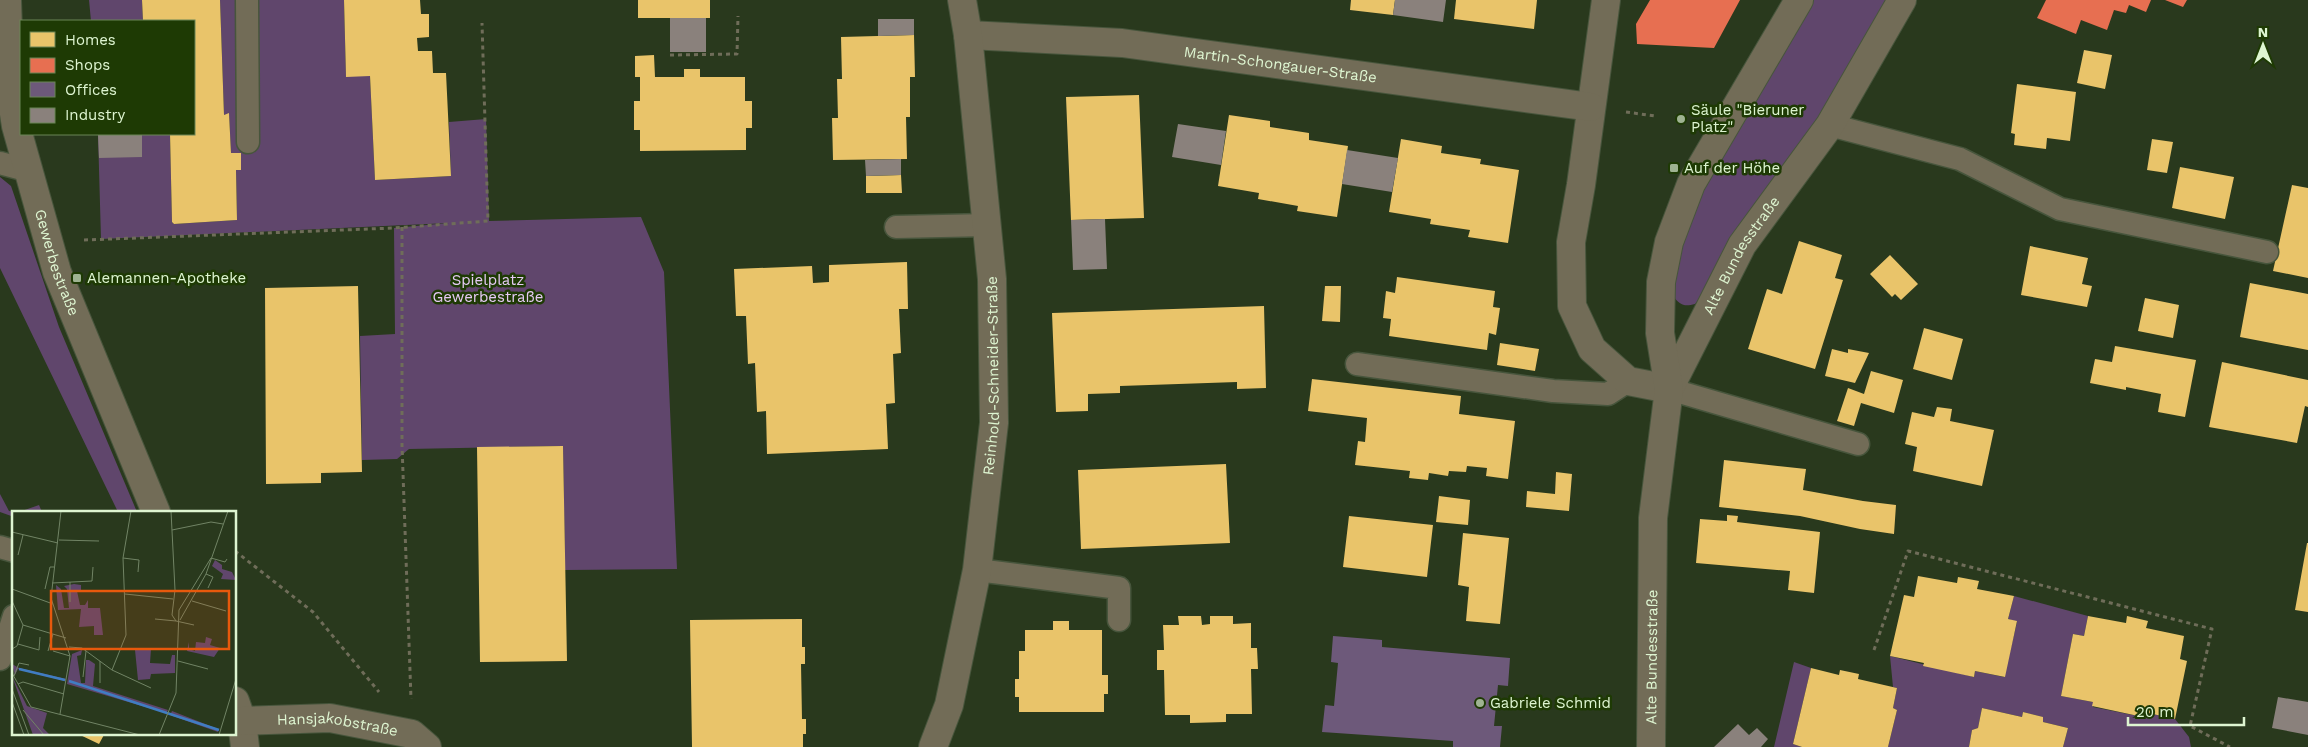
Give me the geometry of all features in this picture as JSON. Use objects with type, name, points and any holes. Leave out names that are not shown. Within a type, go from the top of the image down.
[{"type":"street","name":"Gewerbestraße","points":[[7,0],[10,89],[16,126],[30,171],[45,235],[57,272],[156,511]]},
{"type":"street","name":"Reinhold-Schneider-Straße","points":[[933,747],[949,705],[977,570],[994,423],[992,279],[988,225],[968,36],[962,0]]},
{"type":"street","points":[[1606,0],[1571,242],[1572,306],[1592,349],[1628,381],[1670,389]]},
{"type":"street","name":"Alte Bundesstraße","points":[[1651,747],[1653,518],[1670,389],[1660,333],[1661,282],[1669,242],[1691,184],[1799,0]]},
{"type":"street","name":"Alte Bundesstraße","points":[[1670,389],[1742,245],[1830,125],[1902,0]]},
{"type":"street","name":"Martin-Schongauer-Straße","points":[[968,36],[1122,43],[1591,107]]},
{"type":"street","name":"Hansjakobstraße","points":[[241,723],[330,718],[419,740]]},
{"type":"lane","points":[[247,0],[248,142]]},
{"type":"lane","points":[[1830,125],[1960,159],[2060,210],[2267,252]]},
{"type":"lane","points":[[0,163],[30,171]]},
{"type":"lane","points":[[896,227],[988,225]]},
{"type":"lane","points":[[1357,364],[1553,391],[1608,394],[1628,381]]},
{"type":"lane","points":[[1670,389],[1858,444]]},
{"type":"lane","points":[[977,570],[1119,588],[1119,620]]},
{"type":"lane","points":[[0,659],[12,622]]},
{"type":"path","points":[[670,55],[738,54],[738,16]]},
{"type":"path","points":[[45,235],[60,242],[402,227],[488,221],[482,22]]},
{"type":"path","points":[[402,227],[402,445],[419,740]]},
{"type":"path","points":[[1874,650],[1908,551],[2212,629],[2190,726],[2230,747]]},
{"type":"path","points":[[236,552],[313,612],[419,740]]},
{"type":"green space","points":[[89,0],[142,0],[143,20],[91,20]]},
{"type":"green space","name":"Spielplatz Gewerbestraße","points":[[220,0],[344,0],[346,76],[370,76],[375,180],[451,176],[449,122],[486,119],[489,221],[641,217],[664,272],[677,569],[565,570],[563,446],[409,449],[397,459],[362,460],[360,336],[395,334],[394,228],[449,223],[101,239],[98,135],[170,135],[172,222],[174,224],[237,220],[236,170],[241,153],[231,153],[229,114],[224,115]]},
{"type":"green space","points":[[1797,0],[1902,0],[1742,245],[1695,304],[1682,304],[1673,296],[1679,214]]},
{"type":"green space","points":[[0,177],[11,186],[59,327],[137,511],[118,511],[0,268]]},
{"type":"green space","points":[[0,494],[9,511],[12,511],[12,516],[0,512]]},
{"type":"green space","points":[[39,505],[42,511],[22,511]]},
{"type":"green space","points":[[2014,596],[2088,616],[2084,636],[2073,634],[2061,696],[2093,702],[2093,707],[2143,717],[2144,712],[2175,719],[2189,737],[2191,747],[2063,747],[2068,728],[2043,722],[2042,717],[2023,712],[2022,717],[1982,708],[1978,728],[1972,730],[1969,747],[1888,747],[1897,710],[1893,708],[1897,688],[1893,687],[1890,656],[1974,677],[1975,671],[2004,677],[2017,622],[2008,619]]},
{"type":"green space","points":[[1794,662],[1811,668],[1793,744],[1802,747],[1774,747]]},
{"type":"building: Homes","points":[[142,0],[220,0],[224,115],[229,113],[231,153],[241,153],[241,170],[236,170],[237,220],[174,224],[172,222],[170,135],[195,135],[195,20],[143,20]]},
{"type":"building: Homes","points":[[344,0],[420,0],[421,14],[429,14],[429,37],[417,38],[418,51],[432,51],[433,73],[446,73],[451,176],[375,180],[370,76],[346,77]]},
{"type":"building: Homes","points":[[638,0],[710,0],[710,18],[638,18]]},
{"type":"building: Homes","points":[[1351,0],[1395,0],[1393,15],[1350,10]]},
{"type":"building: Homes","points":[[1456,0],[1537,0],[1534,29],[1454,19]]},
{"type":"building: Homes","points":[[914,35],[915,77],[910,77],[910,117],[906,117],[907,159],[833,160],[832,118],[838,118],[837,79],[842,79],[841,37]]},
{"type":"building: Homes","points":[[2084,50],[2112,55],[2105,89],[2077,83]]},
{"type":"building: Homes","points":[[654,55],[655,77],[684,77],[684,69],[700,69],[700,77],[745,77],[745,101],[752,101],[752,128],[746,128],[746,150],[640,151],[640,130],[634,130],[634,101],[640,101],[640,77],[635,77],[635,56]]},
{"type":"building: Homes","points":[[2017,84],[2076,92],[2070,141],[2047,138],[2046,149],[2014,145],[2015,134],[2011,133]]},
{"type":"building: Homes","points":[[1139,95],[1144,218],[1071,220],[1066,97]]},
{"type":"building: Homes","points":[[1229,115],[1270,121],[1270,127],[1309,133],[1309,140],[1348,146],[1337,217],[1297,211],[1298,206],[1258,199],[1259,193],[1218,186]]},
{"type":"building: Homes","points":[[1401,139],[1442,146],[1441,153],[1481,159],[1480,164],[1519,170],[1508,243],[1468,237],[1470,230],[1430,224],[1431,219],[1389,212]]},
{"type":"building: Homes","points":[[2152,139],[2173,142],[2167,173],[2147,170]]},
{"type":"building: Homes","points":[[2180,167],[2234,177],[2225,219],[2172,208]]},
{"type":"building: Homes","points":[[901,175],[902,193],[866,193],[866,176]]},
{"type":"building: Homes","points":[[2292,185],[2308,188],[2308,278],[2273,271]]},
{"type":"building: Homes","points":[[1799,241],[1842,255],[1835,278],[1843,280],[1815,369],[1748,349],[1767,289],[1782,294]]},
{"type":"building: Homes","points":[[2030,246],[2088,258],[2082,284],[2092,286],[2087,307],[2021,295]]},
{"type":"building: Homes","points":[[1890,255],[1918,284],[1901,300],[1895,294],[1892,297],[1870,274]]},
{"type":"building: Homes","points":[[907,262],[908,309],[899,309],[901,353],[893,354],[895,403],[886,404],[888,449],[767,454],[766,411],[757,412],[755,363],[748,364],[746,316],[736,316],[734,269],[812,266],[813,283],[829,282],[829,265]]},
{"type":"building: Homes","points":[[1397,277],[1495,291],[1493,307],[1500,308],[1496,335],[1489,333],[1487,350],[1389,336],[1391,319],[1383,318],[1386,291],[1395,293]]},
{"type":"building: Homes","points":[[2250,283],[2308,294],[2308,350],[2240,337]]},
{"type":"building: Homes","points":[[358,286],[362,472],[321,473],[321,483],[266,484],[265,288]]},
{"type":"building: Homes","points":[[1325,286],[1341,286],[1340,322],[1322,321]]},
{"type":"building: Homes","points":[[2145,298],[2179,305],[2173,338],[2138,331]]},
{"type":"building: Homes","points":[[1264,306],[1266,388],[1237,389],[1237,382],[1120,386],[1120,393],[1088,394],[1088,411],[1056,412],[1052,313]]},
{"type":"building: Homes","points":[[1924,328],[1963,339],[1952,380],[1913,369]]},
{"type":"building: Homes","points":[[1500,343],[1539,349],[1535,371],[1497,365]]},
{"type":"building: Homes","points":[[2115,346],[2196,360],[2185,417],[2158,412],[2161,394],[2126,387],[2126,390],[2090,383],[2095,359],[2112,362]]},
{"type":"building: Homes","points":[[1832,349],[1848,353],[1848,349],[1869,353],[1855,383],[1825,376]]},
{"type":"building: Homes","points":[[2222,362],[2308,380],[2308,407],[2305,406],[2297,443],[2209,427]]},
{"type":"building: Homes","points":[[1871,371],[1903,380],[1894,413],[1861,403],[1854,426],[1837,421],[1848,388],[1864,394]]},
{"type":"building: Homes","points":[[1312,379],[1461,396],[1459,414],[1515,421],[1508,479],[1486,476],[1487,468],[1467,466],[1466,472],[1449,471],[1448,476],[1429,473],[1428,480],[1409,478],[1410,471],[1355,465],[1358,441],[1365,442],[1367,418],[1308,411]]},
{"type":"building: Homes","points":[[1937,407],[1952,409],[1950,421],[1994,430],[1982,486],[1913,471],[1917,447],[1905,444],[1912,412],[1934,417]]},
{"type":"building: Homes","points":[[563,446],[567,661],[480,662],[477,447]]},
{"type":"building: Homes","points":[[1724,460],[1806,469],[1803,490],[1896,505],[1894,534],[1800,516],[1719,507]]},
{"type":"building: Homes","points":[[1226,464],[1230,543],[1081,549],[1078,470]]},
{"type":"building: Homes","points":[[1556,472],[1572,474],[1569,511],[1526,507],[1527,491],[1555,494]]},
{"type":"building: Homes","points":[[1439,496],[1470,500],[1468,525],[1436,522]]},
{"type":"building: Homes","points":[[1727,515],[1738,516],[1737,522],[1820,532],[1814,593],[1788,590],[1790,571],[1696,563],[1700,519],[1727,521]]},
{"type":"building: Homes","points":[[1349,516],[1433,525],[1427,577],[1343,567]]},
{"type":"building: Homes","points":[[1463,533],[1509,538],[1500,624],[1466,621],[1469,587],[1458,585]]},
{"type":"building: Homes","points":[[2308,543],[2308,612],[2295,610]]},
{"type":"building: Homes","points":[[1918,576],[1957,583],[1958,577],[1979,581],[1977,589],[2014,596],[2008,619],[2017,621],[2005,677],[1975,671],[1974,677],[1923,666],[1924,663],[1890,656],[1904,595],[1914,597]]},
{"type":"building: Homes","points":[[1178,616],[1201,616],[1202,625],[1210,624],[1210,616],[1233,616],[1233,624],[1251,623],[1251,648],[1257,648],[1258,669],[1251,669],[1252,714],[1226,714],[1226,722],[1190,723],[1190,715],[1165,715],[1164,670],[1157,670],[1157,650],[1164,650],[1163,625],[1179,625]]},
{"type":"building: Homes","points":[[2088,616],[2126,623],[2127,616],[2148,621],[2146,628],[2184,636],[2180,659],[2187,661],[2175,719],[2144,712],[2143,717],[2092,706],[2093,702],[2061,696],[2073,634],[2084,636]]},
{"type":"building: Homes","points":[[802,619],[802,647],[805,647],[805,664],[801,664],[802,719],[806,719],[806,734],[803,734],[803,747],[692,747],[690,620]]},
{"type":"building: Homes","points":[[1053,621],[1069,621],[1069,630],[1102,630],[1102,675],[1108,675],[1108,694],[1104,694],[1104,712],[1019,712],[1019,697],[1015,697],[1015,679],[1019,679],[1019,651],[1025,651],[1025,630],[1053,630]]},
{"type":"building: Homes","points":[[1811,668],[1839,675],[1840,670],[1859,674],[1858,679],[1897,688],[1893,708],[1897,710],[1888,747],[1802,747],[1793,744]]},
{"type":"building: Homes","points":[[1982,708],[2022,717],[2023,712],[2043,717],[2043,722],[2068,728],[2063,747],[1969,747],[1972,730],[1978,728]]},
{"type":"building: Homes","points":[[78,734],[104,734],[99,744]]},
{"type":"building: Shops","points":[[1650,0],[1740,0],[1714,48],[1637,44],[1636,24]]},
{"type":"building: Shops","points":[[2046,0],[2151,0],[2146,12],[2129,5],[2126,13],[2114,10],[2107,30],[2081,20],[2076,34],[2037,18]]},
{"type":"building: Shops","points":[[2165,0],[2187,0],[2183,7]]},
{"type":"building: Offices","points":[[1333,636],[1382,640],[1382,647],[1510,658],[1508,686],[1498,685],[1494,726],[1502,726],[1500,747],[1453,747],[1453,741],[1322,732],[1325,705],[1334,706],[1338,663],[1331,662]]},
{"type":"building: Industry","points":[[1395,0],[1446,0],[1443,22],[1393,15]]},
{"type":"building: Industry","points":[[670,18],[706,18],[706,52],[670,52]]},
{"type":"building: Industry","points":[[878,19],[914,19],[914,35],[878,36]]},
{"type":"building: Industry","points":[[1178,124],[1226,131],[1221,165],[1172,157]]},
{"type":"building: Industry","points":[[98,135],[142,135],[142,157],[99,158]]},
{"type":"building: Industry","points":[[1347,150],[1398,158],[1392,192],[1342,184]]},
{"type":"building: Industry","points":[[901,159],[901,175],[866,176],[865,160]]},
{"type":"building: Industry","points":[[1105,219],[1107,269],[1073,270],[1071,220]]},
{"type":"building: Industry","points":[[2278,697],[2308,702],[2308,735],[2272,728]]},
{"type":"building: Industry","points":[[1738,724],[1749,735],[1757,728],[1768,739],[1761,747],[1714,747]]},
{"type":"place","name":"Säule \"Bieruner Platz\"","points":[[1681,119]]},
{"type":"place","name":"Auf der Höhe","points":[[1674,168]]},
{"type":"place","name":"Alemannen-Apotheke","points":[[77,278]]},
{"type":"place","name":"Gabriele Schmid","points":[[1480,703]]}]
